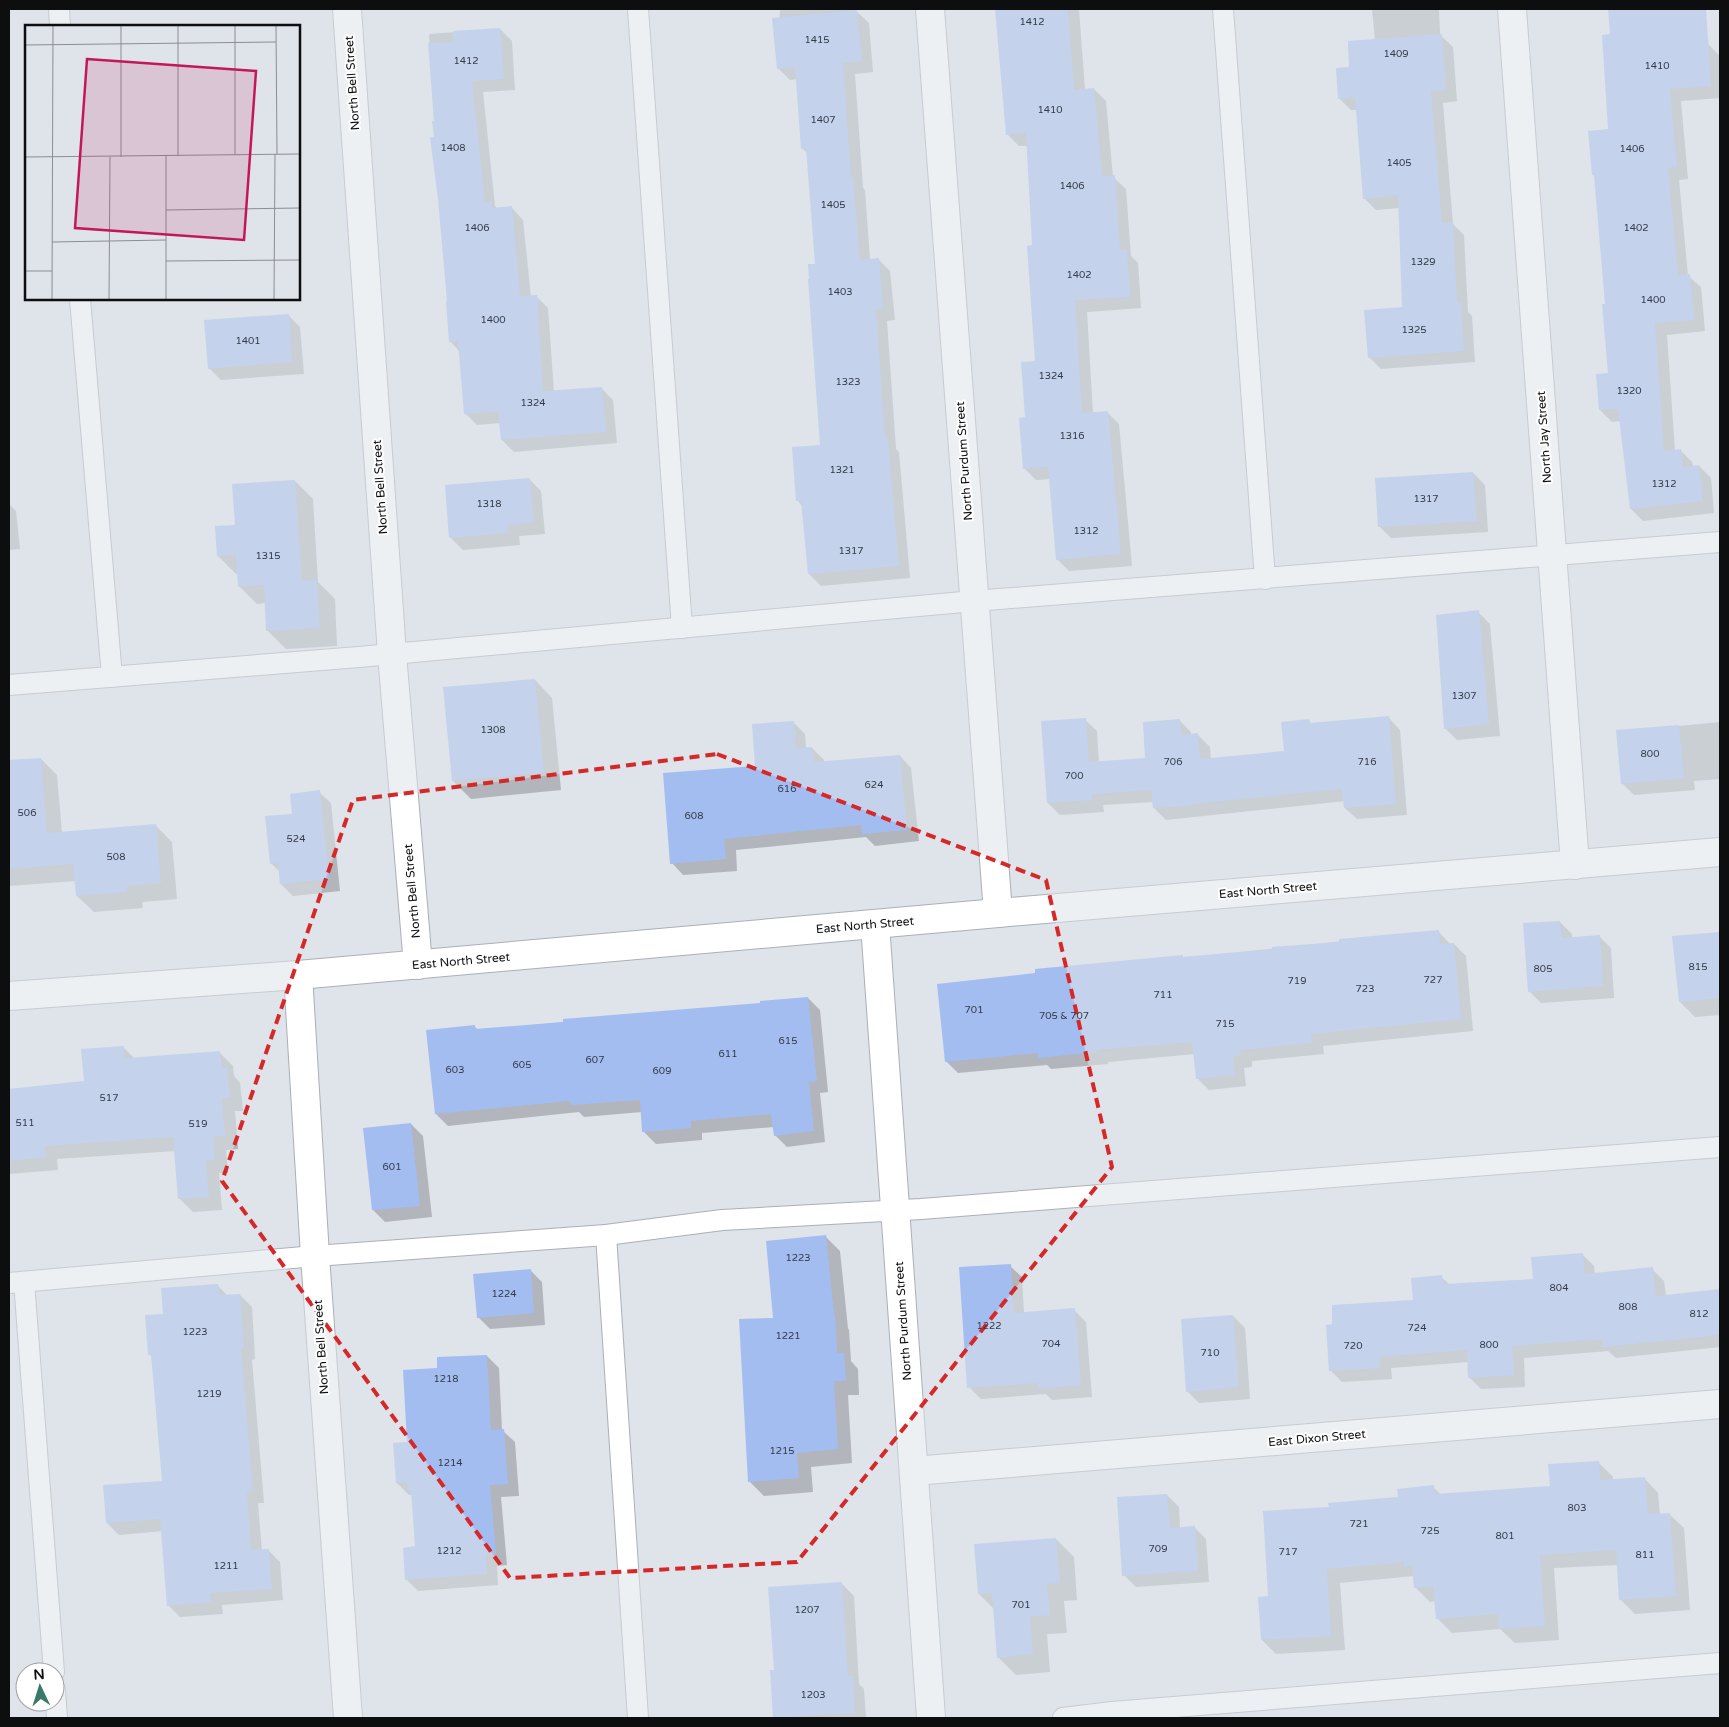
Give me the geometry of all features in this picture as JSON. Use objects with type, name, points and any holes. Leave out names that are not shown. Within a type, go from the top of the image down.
[{"type":"street","name":"North Bell Street","points":[[347,9],[392,654],[418,965]]},
{"type":"street","name":"North Purdum Street","points":[[930,9],[998,913]]},
{"type":"street","name":"North Jay Street","points":[[1512,9],[1575,865]]},
{"type":"street","name":"East North Street","points":[[9,996],[418,965],[998,913],[1720,852]]},
{"type":"street","name":"North Purdum Street","points":[[876,924],[931,1718]]},
{"type":"street","name":"North Bell Street","points":[[298,975],[315,1256],[348,1718]]},
{"type":"street","name":"East Dixon Street","points":[[914,1471],[1720,1404]]},
{"type":"lane","points":[[59,9],[60,25]]},
{"type":"lane","points":[[638,9],[682,628]]},
{"type":"lane","points":[[1223,9],[1265,579]]},
{"type":"lane","points":[[80,300],[112,677]]},
{"type":"lane","points":[[9,685],[392,654],[974,601],[1720,542]]},
{"type":"lane","points":[[53,1662],[16,1282],[315,1256],[606,1235],[722,1220],[895,1211],[1720,1147]]},
{"type":"lane","points":[[606,1235],[638,1718]]},
{"type":"lane","points":[[1063,1718],[1112,1712],[1720,1663]]},
{"type":"highlighted area","points":[[717,754],[1046,880],[1112,1167],[797,1562],[510,1578],[222,1181],[353,800]]},
{"type":"building","points":[[995,9],[1068,9],[1074,90],[1094,88],[1102,176],[1115,175],[1120,250],[1127,250],[1130,297],[1075,300],[1082,413],[1108,411],[1121,554],[1056,560],[1048,467],[1023,469],[1019,418],[1025,417],[1021,362],[1035,361],[1027,246],[1032,245],[1026,133],[1006,135]]},
{"type":"building","points":[[1608,9],[1706,9],[1711,86],[1670,89],[1677,167],[1668,168],[1678,275],[1690,274],[1694,320],[1655,323],[1664,451],[1681,449],[1683,467],[1699,465],[1703,501],[1630,509],[1618,409],[1599,410],[1596,374],[1608,373],[1602,304],[1605,304],[1594,175],[1592,175],[1588,131],[1608,129],[1602,35],[1610,34]]},
{"type":"building","points":[[857,10],[862,61],[843,63],[851,177],[853,177],[860,260],[879,258],[883,309],[876,309],[885,439],[888,439],[899,566],[808,574],[801,501],[796,501],[792,447],[820,445],[808,279],[808,264],[815,264],[806,148],[801,149],[795,67],[777,69],[772,18]]},
{"type":"building","points":[[500,28],[504,79],[472,81],[485,202],[492,201],[492,208],[512,206],[520,296],[537,295],[543,391],[602,387],[606,432],[501,440],[498,411],[464,414],[458,341],[449,342],[438,199],[430,137],[434,137],[432,121],[434,121],[428,43],[453,42],[453,31]]},
{"type":"building","points":[[1442,34],[1446,90],[1431,91],[1442,223],[1453,222],[1457,303],[1461,303],[1464,351],[1368,358],[1364,310],[1402,307],[1398,195],[1363,199],[1355,97],[1338,99],[1336,68],[1349,67],[1348,41]]},
{"type":"building","points":[[289,314],[292,362],[208,369],[204,320]]},
{"type":"building","points":[[1473,472],[1477,521],[1378,527],[1375,478]]},
{"type":"building","points":[[530,478],[534,522],[508,525],[509,533],[449,538],[445,485]]},
{"type":"building","points":[[295,480],[302,581],[317,580],[320,628],[266,631],[264,585],[238,587],[236,555],[217,556],[215,526],[235,525],[232,484]]},
{"type":"building","points":[[1479,610],[1489,724],[1444,729],[1436,615]]},
{"type":"building","points":[[535,679],[544,773],[452,781],[443,687]]},
{"type":"building","points":[[1389,716],[1396,804],[1344,808],[1342,789],[1191,804],[1191,806],[1153,808],[1151,790],[1092,794],[1093,800],[1047,803],[1041,721],[1086,718],[1089,762],[1145,758],[1143,722],[1180,719],[1181,735],[1198,733],[1200,759],[1284,751],[1281,722],[1309,719],[1310,723]]},
{"type":"building","points":[[794,721],[796,748],[812,747],[814,762],[900,755],[907,830],[862,834],[861,825],[724,839],[726,859],[670,864],[663,773],[755,766],[752,724]]},
{"type":"building","points":[[1679,725],[1684,778],[1621,784],[1616,730]]},
{"type":"building","points":[[41,758],[47,833],[156,824],[161,883],[127,886],[127,892],[76,896],[73,864],[9,869],[9,760]]},
{"type":"building","points":[[320,790],[329,879],[280,884],[278,863],[270,864],[265,816],[292,814],[290,794]]},
{"type":"building","points":[[1560,921],[1562,938],[1600,935],[1603,986],[1528,992],[1523,923]]},
{"type":"building","points":[[1439,930],[1440,944],[1454,943],[1461,1019],[1311,1034],[1312,1043],[1240,1050],[1241,1055],[1233,1057],[1235,1075],[1196,1079],[1192,1042],[1097,1050],[1097,1052],[1038,1058],[1038,1053],[945,1062],[937,984],[1035,973],[1035,969],[1183,955],[1183,957],[1272,949],[1272,947],[1339,942],[1339,939]]},
{"type":"building","points":[[1720,932],[1720,998],[1679,1002],[1672,936]]},
{"type":"building","points":[[808,997],[817,1081],[809,1082],[814,1131],[774,1136],[771,1114],[691,1121],[691,1128],[642,1132],[640,1100],[571,1105],[570,1101],[435,1114],[426,1030],[475,1025],[475,1029],[563,1022],[563,1019],[760,1003],[760,1001]]},
{"type":"building","points":[[124,1046],[124,1057],[129,1058],[220,1051],[222,1068],[227,1068],[230,1097],[222,1098],[225,1136],[213,1137],[215,1160],[206,1160],[209,1197],[178,1199],[173,1137],[44,1146],[46,1157],[9,1161],[9,1089],[84,1081],[81,1049]]},
{"type":"building","points":[[411,1123],[420,1206],[372,1210],[363,1128]]},
{"type":"building","points":[[826,1235],[835,1314],[837,1353],[844,1353],[846,1381],[834,1381],[838,1449],[797,1453],[799,1478],[748,1482],[739,1319],[773,1318],[766,1241]]},
{"type":"building","points":[[1583,1253],[1585,1274],[1653,1267],[1656,1296],[1720,1289],[1720,1335],[1603,1347],[1602,1339],[1512,1346],[1514,1375],[1468,1378],[1467,1350],[1380,1357],[1380,1368],[1329,1371],[1326,1325],[1332,1324],[1332,1305],[1413,1300],[1411,1278],[1442,1275],[1443,1284],[1533,1279],[1531,1257]]},
{"type":"building","points":[[1011,1264],[1014,1313],[1075,1308],[1081,1385],[1038,1389],[1038,1383],[967,1388],[959,1267]]},
{"type":"building","points":[[531,1269],[534,1313],[477,1318],[473,1274]]},
{"type":"building","points":[[218,1284],[219,1295],[240,1294],[244,1348],[241,1348],[253,1491],[247,1492],[251,1550],[269,1549],[272,1589],[210,1593],[211,1602],[167,1606],[160,1519],[106,1523],[103,1485],[162,1481],[151,1354],[148,1355],[145,1315],[163,1314],[161,1288]]},
{"type":"building","points":[[1233,1315],[1239,1387],[1186,1392],[1181,1319]]},
{"type":"building","points":[[487,1355],[491,1430],[504,1429],[508,1484],[490,1485],[496,1554],[486,1554],[487,1574],[405,1580],[403,1548],[415,1546],[411,1491],[408,1491],[407,1482],[396,1483],[393,1443],[407,1442],[403,1370],[437,1368],[437,1357]]},
{"type":"building","points":[[1599,1461],[1600,1480],[1645,1477],[1648,1514],[1670,1513],[1676,1596],[1619,1600],[1616,1550],[1540,1555],[1545,1626],[1499,1629],[1498,1614],[1436,1619],[1433,1586],[1414,1588],[1412,1566],[1404,1567],[1404,1562],[1327,1569],[1331,1636],[1261,1640],[1258,1597],[1268,1596],[1263,1511],[1329,1507],[1328,1503],[1398,1497],[1397,1489],[1434,1485],[1434,1494],[1550,1486],[1548,1464]]},
{"type":"building","points":[[1167,1494],[1170,1528],[1195,1526],[1198,1571],[1122,1576],[1117,1497]]},
{"type":"building","points":[[1056,1538],[1060,1583],[1047,1584],[1050,1615],[1030,1617],[1033,1654],[997,1658],[992,1593],[978,1594],[974,1544]]},
{"type":"building","points":[[842,1582],[848,1676],[853,1676],[855,1713],[773,1718],[770,1670],[774,1670],[768,1587]]}]
